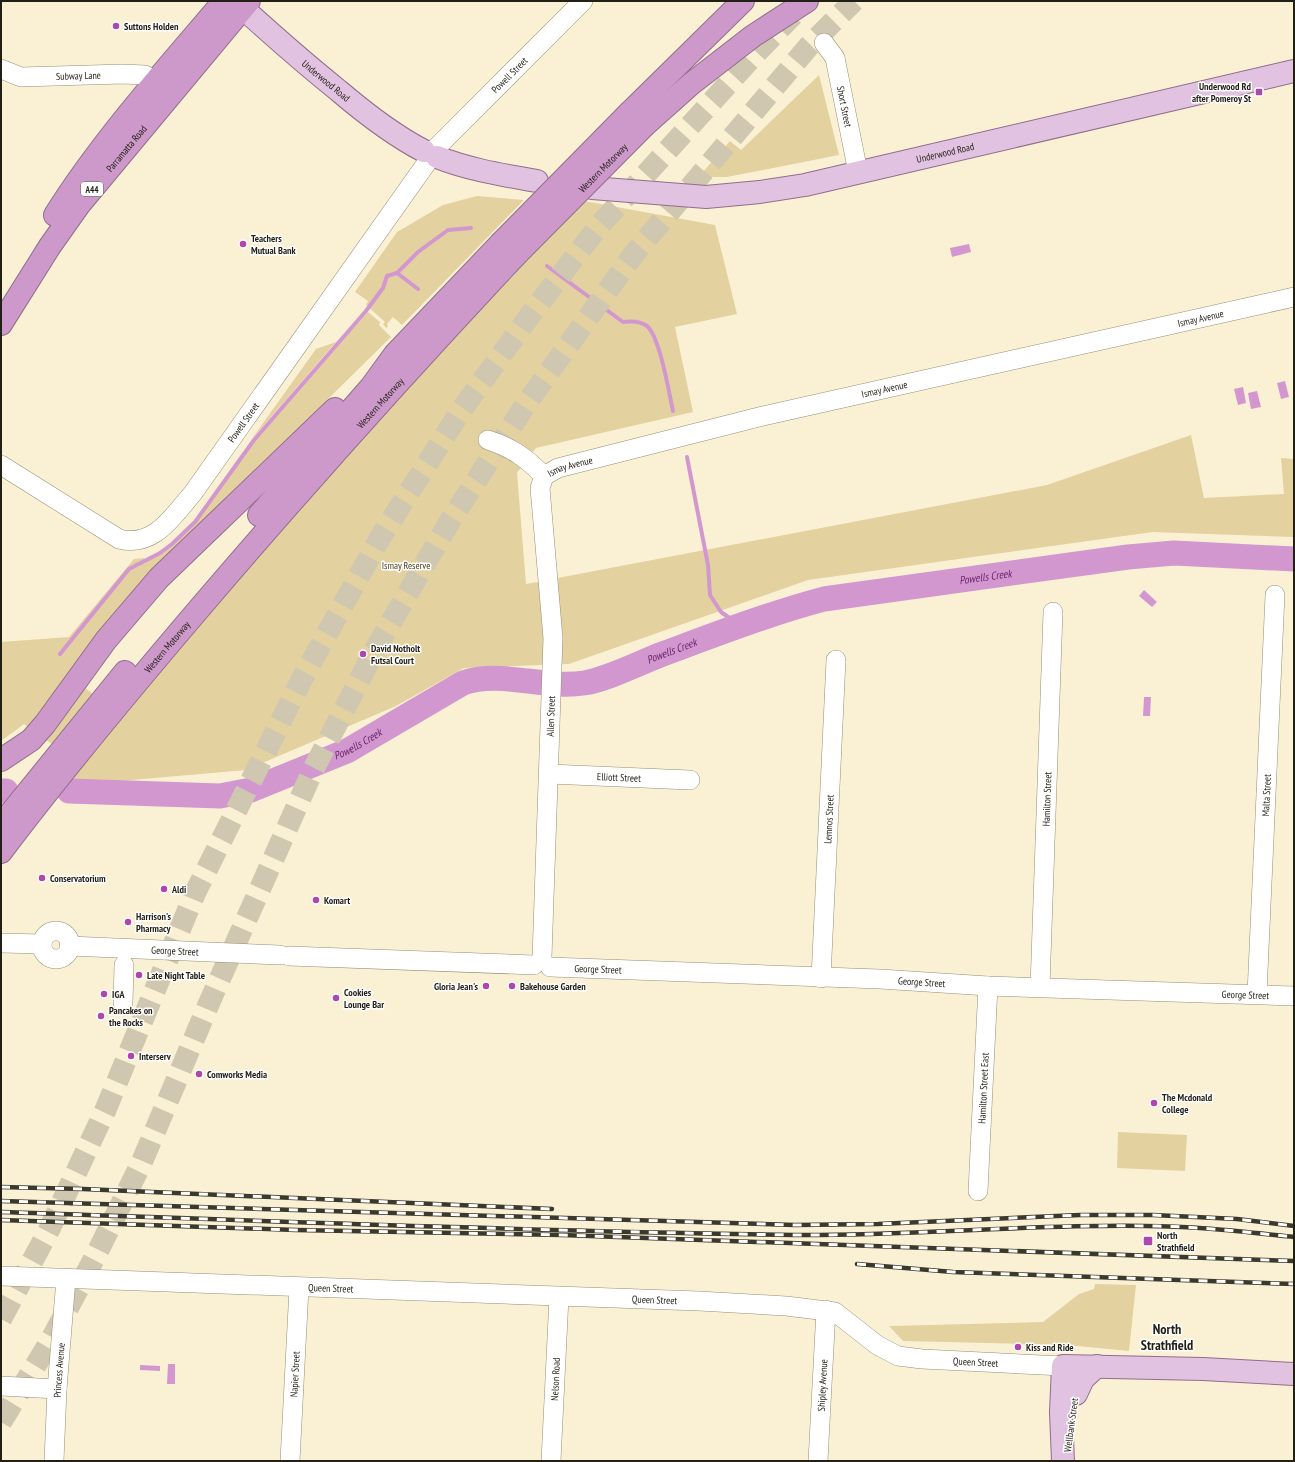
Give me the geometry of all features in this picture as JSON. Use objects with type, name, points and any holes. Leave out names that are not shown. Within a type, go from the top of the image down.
[{"type":"highway","name":"Western Motorway","points":[[1,825],[132,676],[337,450],[508,250],[631,111],[742,1]]},
{"type":"highway","name":"Western Motorway","points":[[1,852],[132,676],[287,482],[371,387],[395,354],[691,84],[753,36],[807,1]]},
{"type":"highway","name":"Parramatta Road","points":[[1,295],[81,176],[156,82],[238,3]]},
{"type":"highway","name":"Parramatta Road","points":[[1,324],[50,246],[79,205],[238,3]]},
{"type":"highway","points":[[1,760],[36,735],[46,724],[76,680],[124,617],[159,578],[364,380],[395,354]]},
{"type":"main road","name":"Underwood Road","points":[[238,3],[291,52],[371,117],[400,138],[431,155],[460,166],[490,174],[537,181]]},
{"type":"main road","name":"Underwood Road","points":[[592,188],[706,197],[760,192],[805,185],[1294,71]]},
{"type":"main road","name":"Queen Street","points":[[1067,1366],[1203,1369],[1294,1374]]},
{"type":"main road","name":"Wellbank Street","points":[[1064,1461],[1076,1394],[1067,1366]]},
{"type":"main road","name":"Wellbank Street","points":[[1064,1461],[1061,1412],[1067,1366]]},
{"type":"main road","points":[[1076,1394],[1078,1385],[1097,1366]]},
{"type":"street","name":"Powell Street","points":[[1,465],[119,539],[136,541],[155,533],[193,493],[431,155],[583,1]]},
{"type":"street","name":"Short Street","points":[[824,44],[835,58],[858,172]]},
{"type":"street","name":"Subway Lane","points":[[1,69],[21,77],[124,74],[145,75],[156,82]]},
{"type":"street","name":"Ismay Avenue","points":[[488,440],[507,446],[530,462],[544,476],[558,468],[763,416],[1294,297]]},
{"type":"street","name":"Allen Street","points":[[542,963],[553,671],[553,635],[540,488],[544,476]]},
{"type":"street","name":"Malta Street","points":[[1257,994],[1275,595]]},
{"type":"street","name":"Hamilton Street","points":[[1040,987],[1053,612]]},
{"type":"street","name":"Lemnos Street","points":[[820,978],[836,660]]},
{"type":"street","name":"Elliott Street","points":[[548,774],[690,780]]},
{"type":"street","name":"George Street","points":[[1,943],[42,944],[48,934],[56,932],[64,934],[68,938],[69,946],[284,956],[542,963],[820,978],[880,979],[988,986],[1294,996]]},
{"type":"street","points":[[123,1002],[124,965]]},
{"type":"street","name":"Hamilton Street East","points":[[978,1191],[988,986]]},
{"type":"street","name":"Queen Street","points":[[1,1276],[299,1288],[699,1301],[826,1310],[835,1312],[877,1345],[898,1356],[922,1359],[1067,1366]]},
{"type":"street","name":"Princess Avenue","points":[[54,1461],[57,1389],[66,1279]]},
{"type":"street","name":"Napier Street","points":[[290,1461],[299,1288]]},
{"type":"street","name":"Nelson Road","points":[[551,1461],[560,1297]]},
{"type":"street","name":"Shipley Avenue","points":[[818,1461],[826,1310]]},
{"type":"street","points":[[1,1386],[57,1389]]},
{"type":"green space","points":[[819,75],[839,155],[727,177],[706,177],[702,173],[730,141],[741,150]]},
{"type":"green space","points":[[477,196],[524,200],[402,325],[393,317],[387,324],[388,326],[386,328],[383,324],[385,322],[366,305],[368,301],[355,292],[397,232],[443,205]]},
{"type":"green space","name":"Ismay Reserve","points":[[584,201],[715,225],[737,314],[675,327],[693,412],[536,448],[517,473],[526,584],[1047,485],[1191,435],[1204,498],[1284,494],[1281,458],[1294,459],[1294,537],[1153,532],[808,580],[569,664],[464,668],[396,706],[246,770],[64,786],[81,765],[24,724],[1,741],[1,642],[69,637],[134,559],[144,558],[145,560],[164,550],[180,538],[207,507],[242,455],[255,439],[368,312],[380,322],[379,325],[391,337],[153,571],[68,675],[121,715],[391,403]]},
{"type":"green space","points":[[336,342],[251,440],[316,349]]},
{"type":"green space","points":[[1118,1132],[1187,1135],[1185,1171],[1117,1168]]},
{"type":"green space","points":[[1095,1284],[1136,1285],[1129,1351],[1067,1345],[903,1341],[889,1326],[1043,1322],[1079,1294],[1094,1289]]},
{"type":"shaded area","points":[[969,244],[971,252],[952,257],[950,248]]},
{"type":"shaded area","points":[[1285,381],[1289,397],[1281,399],[1277,383]]},
{"type":"shaded area","points":[[1243,387],[1246,403],[1238,405],[1234,389]]},
{"type":"shaded area","points":[[1257,391],[1261,407],[1251,409],[1248,393]]},
{"type":"shaded area","points":[[1144,590],[1157,602],[1152,607],[1139,596]]},
{"type":"shaded area","points":[[1144,697],[1151,697],[1150,716],[1143,716]]},
{"type":"shaded area","points":[[168,1364],[175,1364],[175,1384],[167,1384]]},
{"type":"shaded area","points":[[140,1365],[160,1366],[160,1371],[140,1370]]},
{"type":"waterway","points":[[60,654],[129,569],[160,553],[172,544],[195,522],[254,440],[366,311],[383,288],[387,276],[397,273],[418,252],[448,230],[471,228]]},
{"type":"waterway","points":[[547,266],[623,322],[635,322],[647,326],[652,332],[660,353],[673,411]]},
{"type":"waterway","points":[[397,273],[418,289]]},
{"type":"waterway","points":[[687,457],[708,565],[710,595],[721,612],[731,619],[746,624]]},
{"type":"waterway","name":"Powells Creek","points":[[69,791],[220,796],[251,790],[347,751],[463,683],[492,678],[554,684],[584,683],[593,681],[613,675],[660,655],[741,625],[824,599],[1128,557],[1174,553],[1294,559]]},
{"type":"waterway","name":"Powells Creek","points":[[1,791],[6,791]]},
{"type":"tunnel","points":[[1,1422],[51,1340],[97,1253],[141,1164],[210,1001],[313,770],[376,648],[450,521],[526,404],[634,254],[809,46],[854,1]]},
{"type":"tunnel","points":[[1,1319],[49,1230],[105,1111],[195,893],[302,679],[380,538],[462,409],[531,314],[598,227],[757,52],[793,15]]},
{"type":"railway","points":[[1,1187],[83,1189],[552,1209]]},
{"type":"railway","points":[[1,1201],[795,1225],[878,1224],[1080,1215],[1153,1215],[1237,1219],[1294,1226]]},
{"type":"railway","points":[[1,1212],[497,1228],[794,1235],[882,1234],[1057,1227],[1164,1226],[1294,1237]]},
{"type":"railway","points":[[1,1220],[296,1230],[562,1235],[1294,1261]]},
{"type":"railway","points":[[857,1264],[953,1272],[1294,1284]]},
{"type":"place","name":"Suttons Holden","points":[[116,26]]},
{"type":"place","name":"Underwood Rd after Pomeroy St","points":[[1259,92]]},
{"type":"place","name":"Teachers Mutual Bank","points":[[243,244]]},
{"type":"place","name":"David Notholt Futsal Court","points":[[363,654]]},
{"type":"place","name":"Conservatorium","points":[[42,878]]},
{"type":"place","name":"Aldi","points":[[164,889]]},
{"type":"place","name":"Komart","points":[[316,900]]},
{"type":"place","name":"Harrison's Pharmacy","points":[[128,922]]},
{"type":"place","name":"Late Night Table","points":[[139,975]]},
{"type":"place","name":"Gloria Jean's","points":[[486,986]]},
{"type":"place","name":"Bakehouse Garden","points":[[512,986]]},
{"type":"place","name":"IGA","points":[[104,994]]},
{"type":"place","name":"Cookies Lounge Bar","points":[[336,998]]},
{"type":"place","name":"Pancakes on the Rocks","points":[[101,1016]]},
{"type":"place","name":"Interserv","points":[[131,1056]]},
{"type":"place","name":"Comworks Media","points":[[199,1074]]},
{"type":"place","name":"The Mcdonald College","points":[[1154,1103]]},
{"type":"place","name":"North Strathfield","points":[[1148,1241]]},
{"type":"place","name":"Kiss and Ride","points":[[1018,1347]]},
{"type":"district","name":"North Strathfield","points":[[1167,1338]]}]
